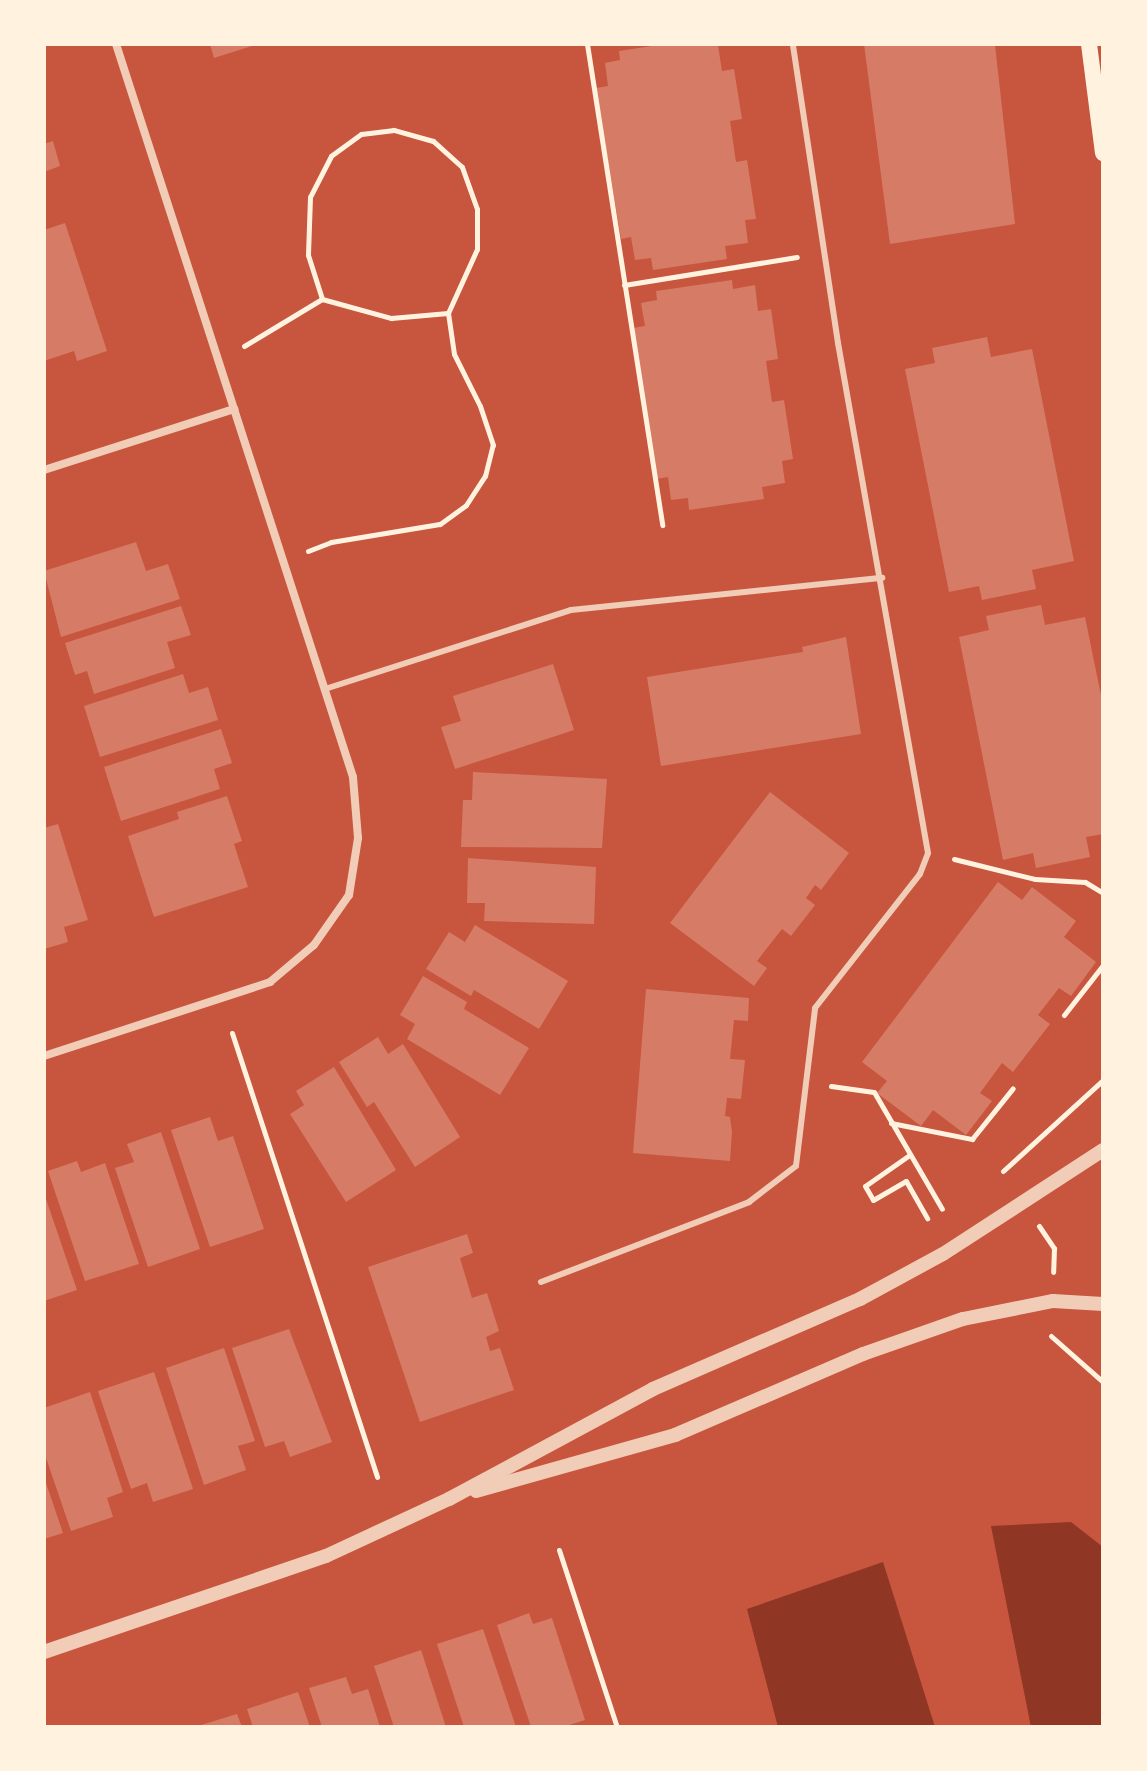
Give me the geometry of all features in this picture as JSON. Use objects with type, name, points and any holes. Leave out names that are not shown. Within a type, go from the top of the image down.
[{"type":"main road","points":[[1089,44],[1103,153]]},
{"type":"street","points":[[44,1056],[270,982],[314,945],[349,895],[358,838],[353,777],[116,44]]},
{"type":"street","points":[[44,470],[234,409]]},
{"type":"street","points":[[44,1652],[326,1556],[449,1499],[653,1389],[860,1299],[943,1254],[1103,1150]]},
{"type":"street","points":[[449,1499],[675,1435],[863,1354],[963,1319],[1053,1301],[1103,1304]]},
{"type":"lane","points":[[541,1282],[749,1202],[796,1166],[815,1008],[920,874],[928,853],[882,578],[838,343],[793,44]]},
{"type":"lane","points":[[325,689],[571,610],[882,578]]},
{"type":"path","points":[[588,44],[662,525]]},
{"type":"path","points":[[283,561],[331,542],[440,524],[466,505],[485,476],[493,445],[454,354],[448,313],[477,249],[477,209],[462,167],[433,141],[394,130],[361,134],[331,156],[310,197],[308,255],[322,299]]},
{"type":"path","points":[[624,285],[797,257]]},
{"type":"path","points":[[218,358],[264,337],[322,299],[391,318],[448,313]]},
{"type":"path","points":[[928,853],[1035,879],[1085,882],[1103,893]]},
{"type":"path","points":[[1064,1015],[1103,965]]},
{"type":"path","points":[[232,1033],[377,1477]]},
{"type":"path","points":[[1003,1171],[1103,1080]]},
{"type":"path","points":[[830,1086],[874,1092],[908,1156],[942,1209]]},
{"type":"path","points":[[890,1123],[972,1139],[1013,1088]]},
{"type":"path","points":[[908,1156],[865,1186],[873,1200],[906,1181],[927,1218]]},
{"type":"path","points":[[1035,1219],[1054,1248],[1053,1285]]},
{"type":"path","points":[[1051,1336],[1103,1382]]},
{"type":"path","points":[[559,1550],[617,1727]]},
{"type":"shaded area","points":[[1071,1522],[1103,1547],[1103,1727],[1031,1727],[991,1526]]},
{"type":"shaded area","points":[[883,1562],[935,1727],[778,1727],[747,1609]]},
{"type":"building","points":[[210,44],[255,44],[255,45],[214,58]]},
{"type":"building","points":[[665,44],[718,45],[722,71],[734,69],[742,119],[730,121],[736,162],[747,160],[756,219],[745,220],[748,243],[725,246],[727,259],[653,270],[651,258],[635,260],[631,237],[621,239],[596,88],[608,86],[605,63],[620,60],[619,51]]},
{"type":"building","points":[[864,44],[995,45],[1015,224],[890,244]]},
{"type":"building","points":[[53,141],[60,166],[44,172],[44,144]]},
{"type":"building","points":[[65,223],[107,351],[77,361],[74,351],[44,361],[44,230]]},
{"type":"building","points":[[732,280],[733,289],[755,285],[758,311],[771,309],[778,359],[766,361],[772,402],[784,400],[793,459],[782,461],[785,483],[762,487],[764,499],[689,510],[688,498],[671,500],[668,477],[657,479],[633,328],[645,326],[641,303],[657,300],[656,291]]},
{"type":"building","points":[[987,337],[991,357],[1032,349],[1074,561],[1032,570],[1036,589],[982,600],[979,586],[949,592],[905,369],[935,363],[932,348]]},
{"type":"building","points":[[136,542],[146,571],[168,564],[180,599],[61,637],[44,571]]},
{"type":"building","points":[[1041,605],[1045,625],[1085,617],[1103,705],[1103,834],[1086,837],[1090,857],[1036,868],[1033,853],[1003,860],[959,637],[989,630],[986,616]]},
{"type":"building","points":[[181,606],[191,635],[167,642],[175,668],[94,694],[87,671],[75,675],[65,643]]},
{"type":"building","points":[[846,637],[861,734],[661,766],[647,677],[803,652],[802,647]]},
{"type":"building","points":[[553,664],[574,730],[455,769],[441,727],[461,721],[453,696]]},
{"type":"building","points":[[183,674],[189,693],[208,687],[218,720],[100,757],[84,706]]},
{"type":"building","points":[[221,729],[232,763],[214,769],[220,789],[121,821],[104,767]]},
{"type":"building","points":[[473,772],[607,779],[602,848],[461,847],[463,800],[472,800]]},
{"type":"building","points":[[770,792],[849,853],[821,890],[815,885],[806,898],[815,905],[791,936],[782,929],[757,961],[767,968],[754,986],[670,923]]},
{"type":"building","points":[[227,796],[242,841],[234,844],[248,887],[154,917],[128,836],[179,819],[177,812]]},
{"type":"building","points":[[58,824],[88,920],[64,927],[68,942],[44,949],[44,828]]},
{"type":"building","points":[[468,858],[596,867],[594,924],[484,921],[485,903],[467,903]]},
{"type":"building","points":[[998,882],[1022,900],[1032,887],[1076,921],[1064,937],[1096,962],[1071,996],[1059,988],[1038,1015],[1050,1024],[1013,1072],[1002,1063],[980,1093],[992,1101],[966,1135],[933,1110],[921,1126],[877,1093],[887,1081],[862,1062]]},
{"type":"building","points":[[475,925],[568,981],[539,1029],[474,990],[471,996],[426,969],[449,932],[465,942]]},
{"type":"building","points":[[423,976],[467,1002],[464,1009],[529,1048],[500,1095],[407,1039],[415,1024],[400,1015]]},
{"type":"building","points":[[646,989],[749,998],[748,1021],[734,1020],[730,1059],[745,1060],[741,1099],[727,1098],[725,1116],[730,1117],[732,1132],[730,1161],[633,1153]]},
{"type":"building","points":[[378,1037],[388,1054],[403,1044],[460,1137],[415,1167],[374,1102],[367,1107],[339,1062]]},
{"type":"building","points":[[334,1067],[396,1170],[346,1202],[290,1114],[304,1105],[296,1091]]},
{"type":"building","points":[[210,1117],[218,1141],[233,1136],[264,1229],[210,1247],[171,1130]]},
{"type":"building","points":[[161,1132],[200,1249],[148,1267],[115,1168],[134,1162],[127,1144]]},
{"type":"building","points":[[77,1161],[81,1172],[105,1163],[139,1264],[85,1281],[48,1171]]},
{"type":"building","points":[[44,1193],[77,1290],[44,1301]]},
{"type":"building","points":[[467,1234],[473,1253],[460,1258],[472,1298],[487,1293],[499,1331],[486,1337],[490,1351],[500,1348],[514,1390],[420,1422],[368,1267]]},
{"type":"building","points":[[289,1329],[332,1442],[290,1457],[284,1441],[265,1447],[232,1348]]},
{"type":"building","points":[[224,1348],[255,1441],[238,1446],[246,1470],[204,1485],[166,1368]]},
{"type":"building","points":[[154,1372],[193,1489],[153,1502],[147,1483],[131,1489],[98,1391]]},
{"type":"building","points":[[90,1392],[123,1492],[107,1498],[113,1517],[71,1531],[44,1452],[44,1408]]},
{"type":"building","points":[[44,1477],[63,1533],[44,1539]]},
{"type":"building","points":[[529,1613],[533,1624],[552,1618],[585,1720],[563,1727],[531,1727],[497,1625]]},
{"type":"building","points":[[483,1629],[516,1727],[464,1727],[437,1644]]},
{"type":"building","points":[[421,1650],[446,1727],[394,1727],[374,1666]]},
{"type":"building","points":[[346,1677],[352,1694],[368,1689],[380,1727],[322,1727],[309,1688]]},
{"type":"building","points":[[298,1692],[310,1727],[253,1727],[247,1709]]},
{"type":"building","points":[[237,1714],[242,1727],[198,1727],[198,1726]]}]
